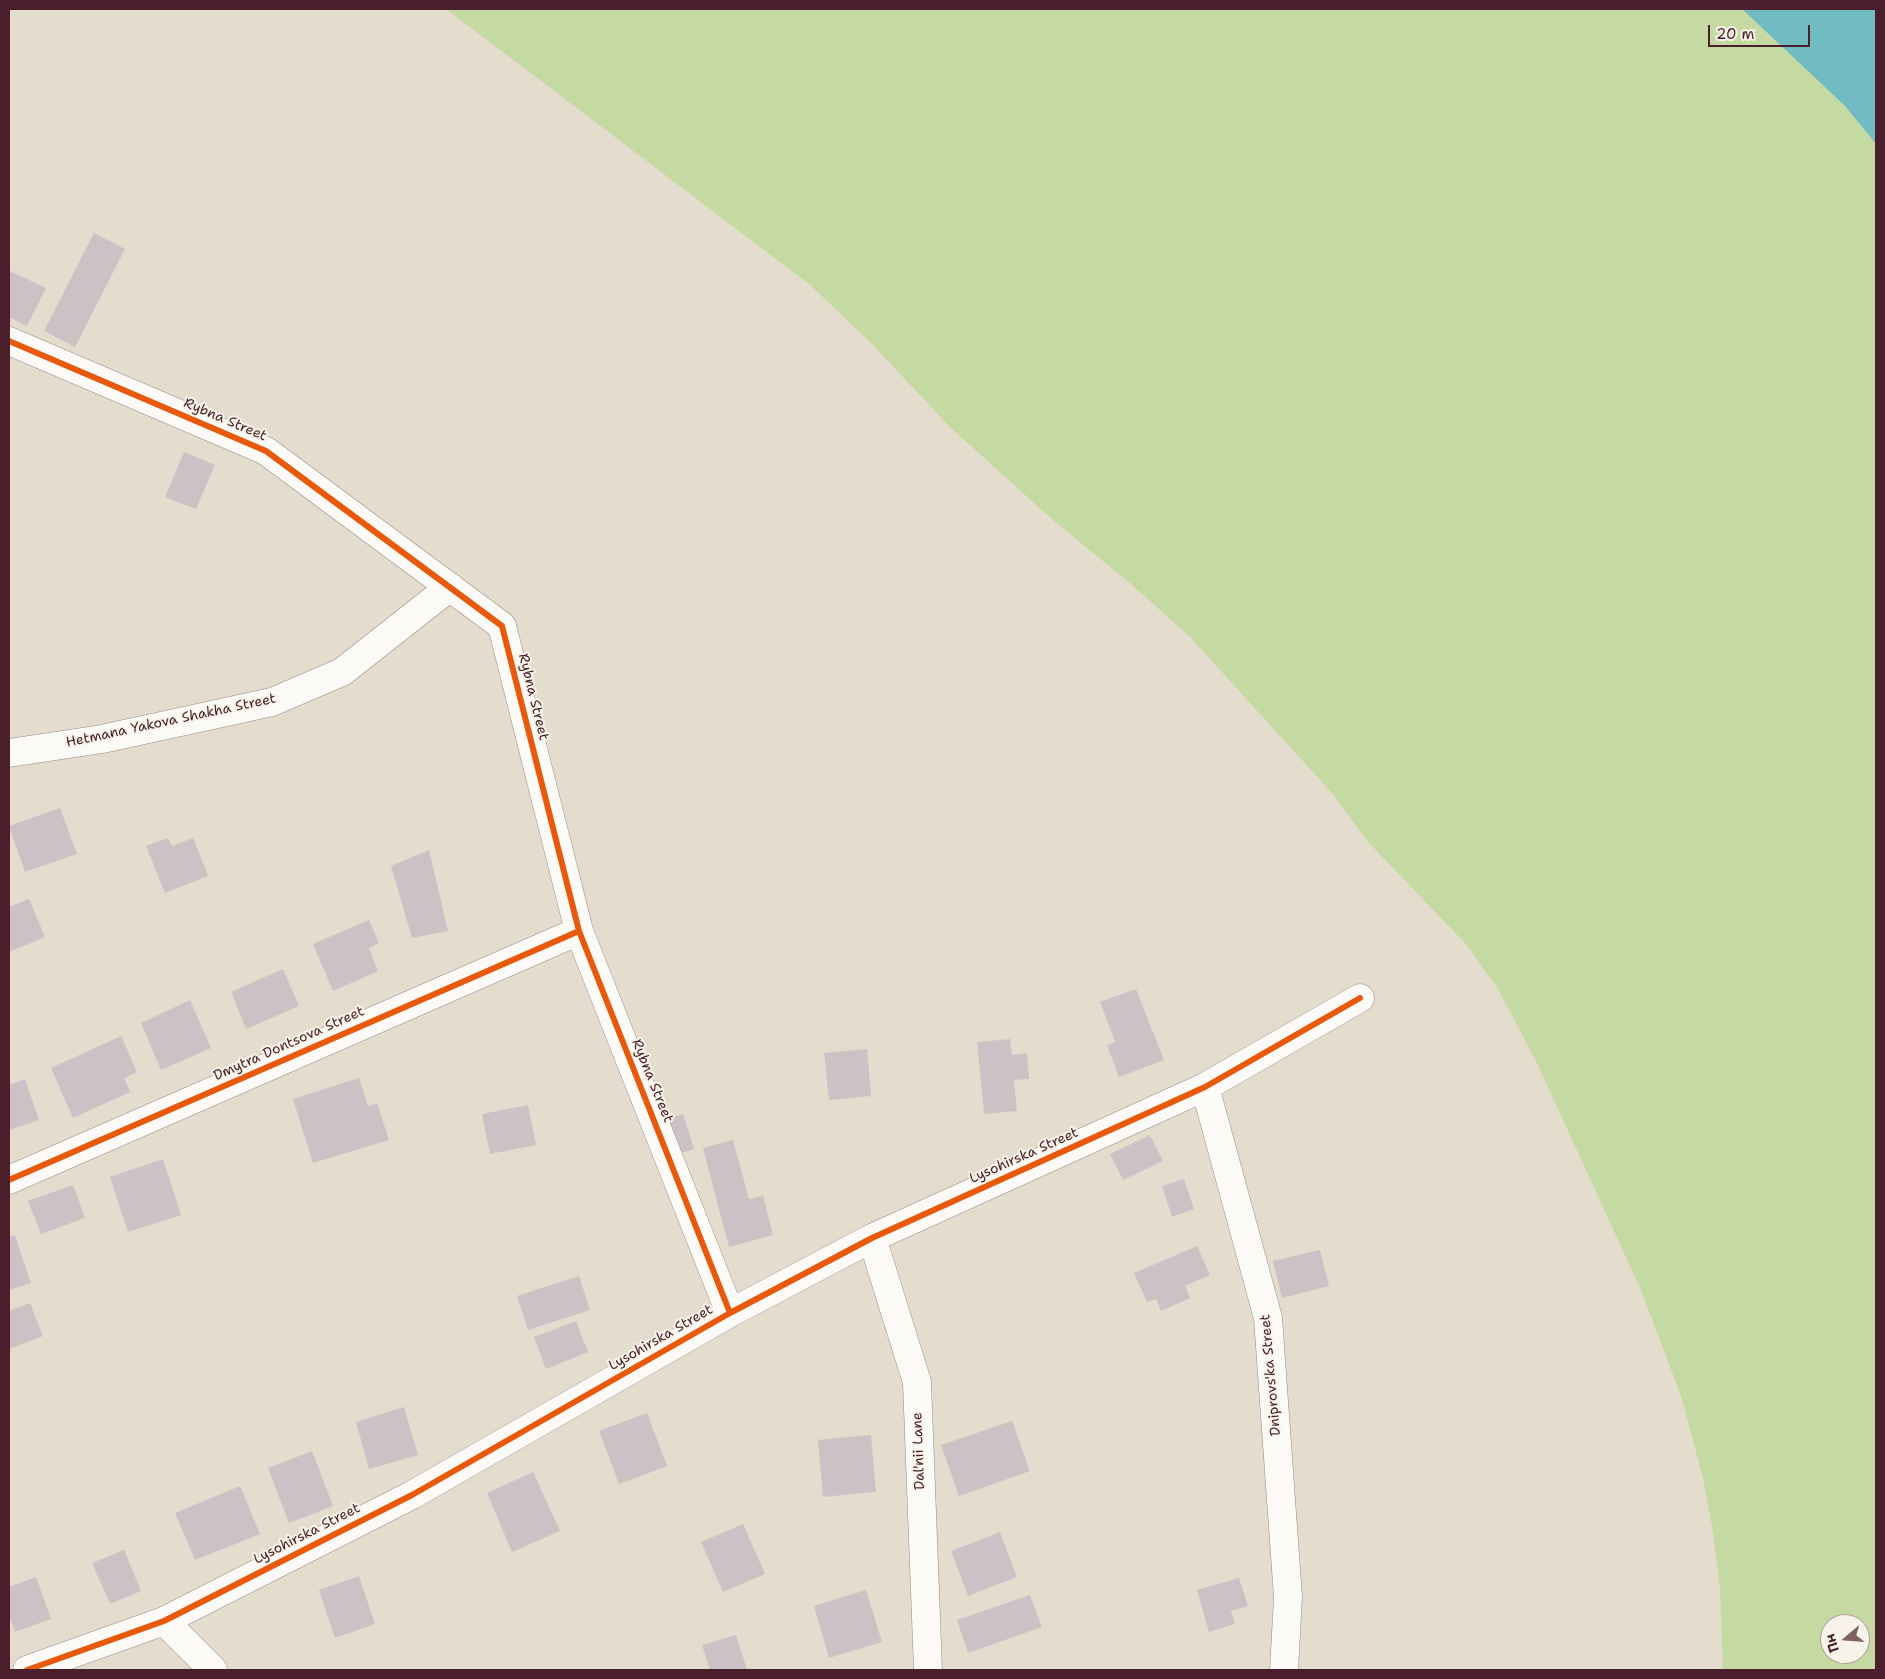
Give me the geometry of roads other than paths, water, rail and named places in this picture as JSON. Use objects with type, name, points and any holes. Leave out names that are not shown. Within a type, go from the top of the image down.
[{"type":"street","name":"Rybna Street","points":[[9,341],[266,451],[502,626],[578,931],[730,1313]]},
{"type":"street","name":"Hetmana Yakova Shakha Street","points":[[9,753],[102,739],[272,702],[342,672],[450,588]]},
{"type":"street","name":"Dmytra Dontsova Street","points":[[9,1180],[578,931]]},
{"type":"street","name":"Lysohirska Street","points":[[28,1670],[164,1621],[412,1495],[730,1313],[872,1238],[1204,1087],[1360,998]]},
{"type":"street","name":"Dniprovs'ka Street","points":[[1204,1087],[1268,1318],[1288,1597],[1284,1670]]},
{"type":"street","name":"Dal'nii Lane","points":[[872,1238],[917,1382],[928,1670]]},
{"type":"street","points":[[164,1621],[213,1670]]},
{"type":"water","points":[[1742,9],[1876,9],[1876,144],[1845,106]]}]
